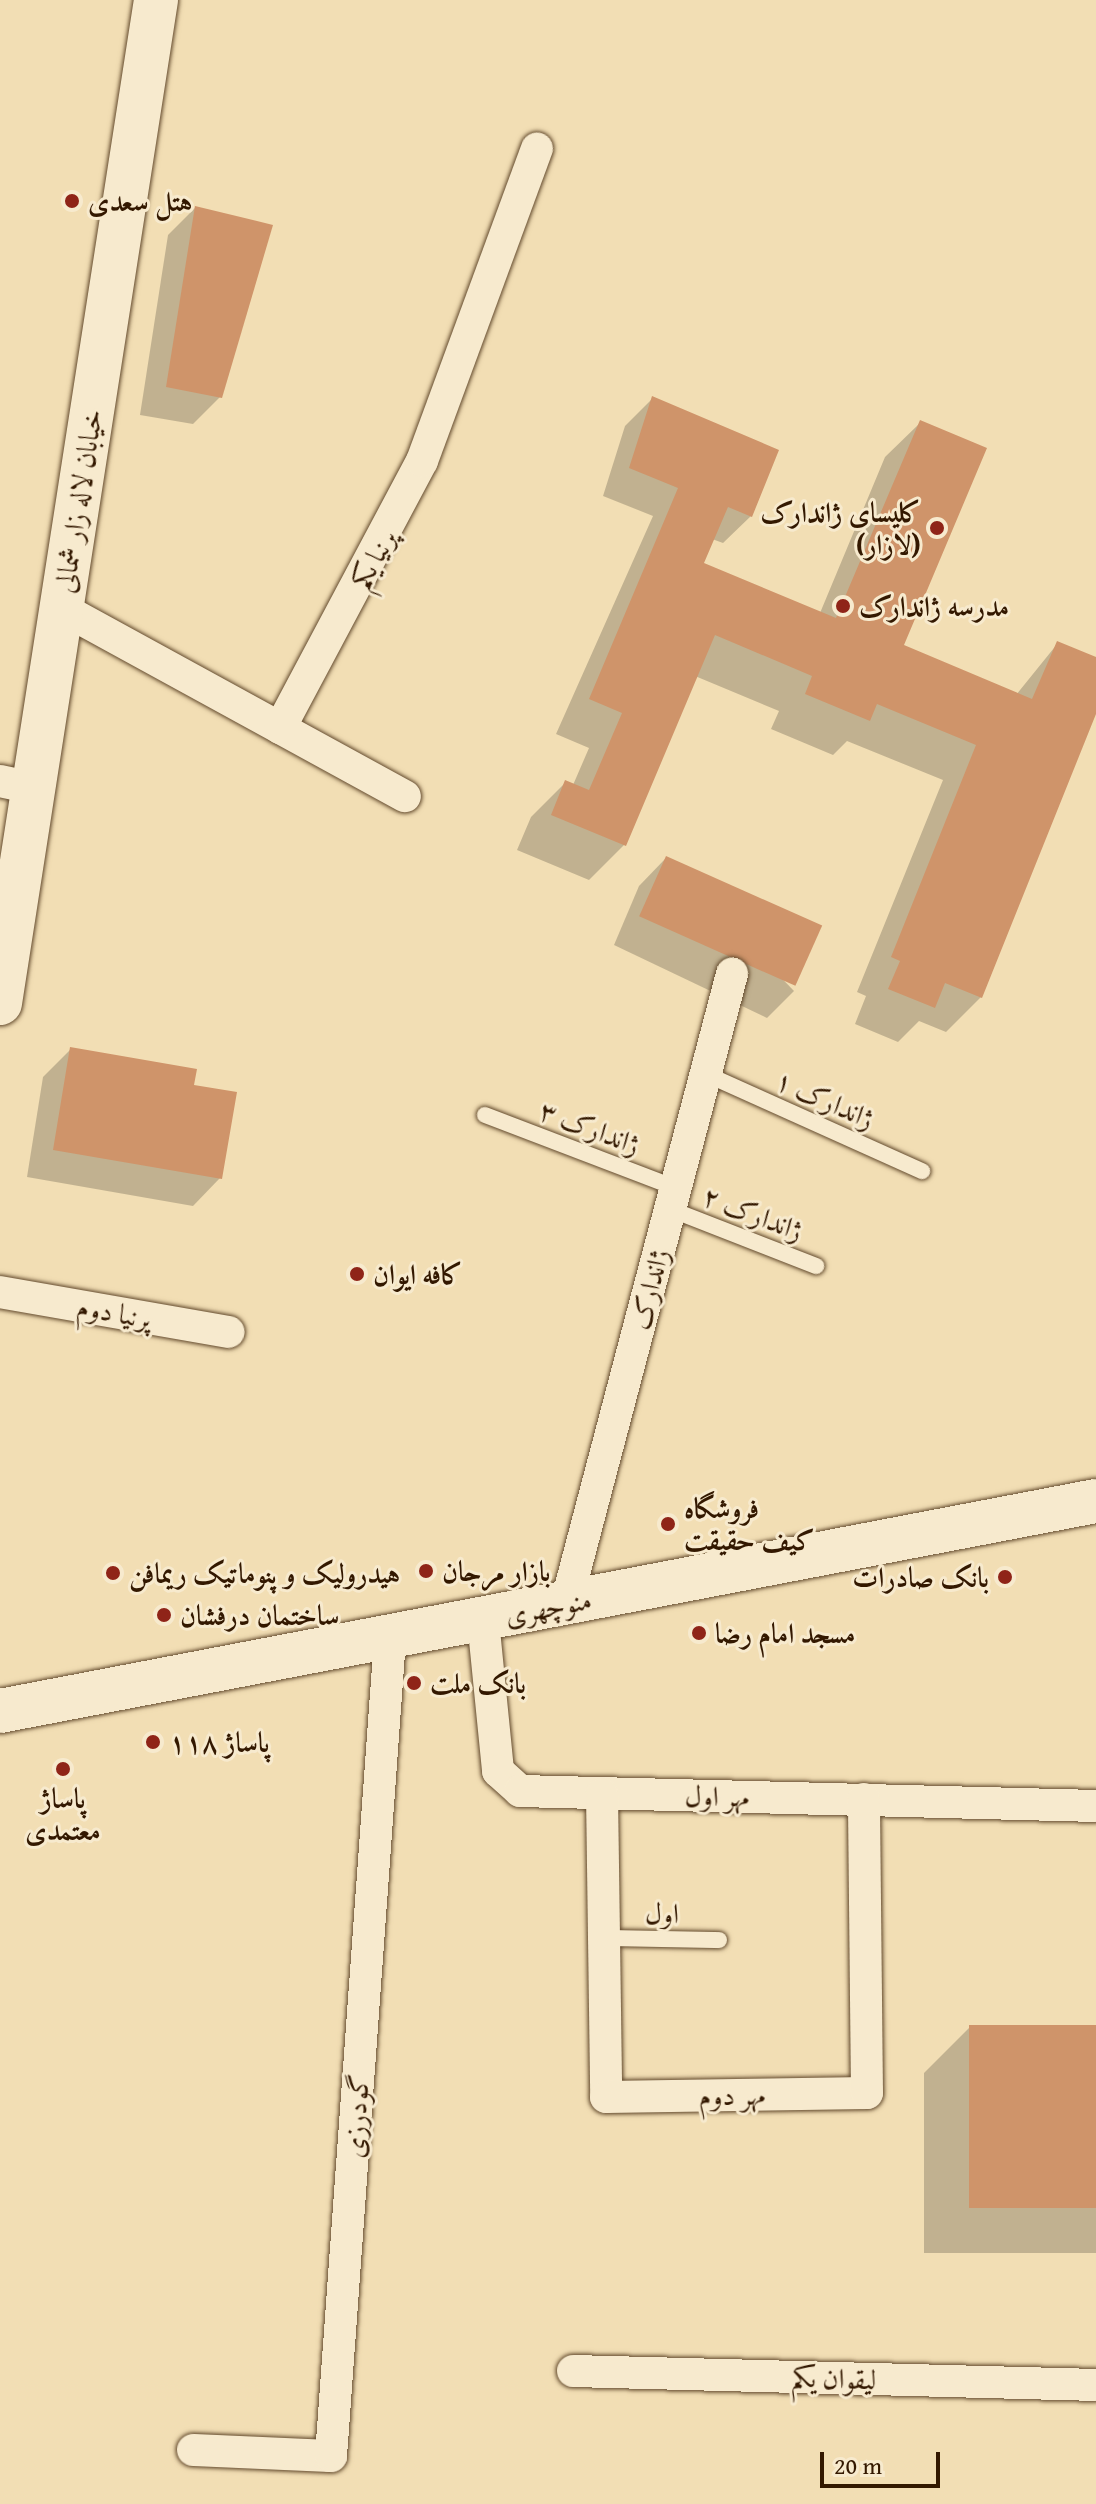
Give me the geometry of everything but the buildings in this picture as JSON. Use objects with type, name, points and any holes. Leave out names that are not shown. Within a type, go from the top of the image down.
[{"type":"street","name":"خیابان لاله زار شمالی","points":[[0,1003],[16,784],[61,608],[156,0]]},
{"type":"street","name":"پرنیا یکم","points":[[280,728],[422,461],[537,148]]},
{"type":"street","points":[[61,608],[405,796]]},
{"type":"street","name":"ژاندارک","points":[[566,1604],[732,974]]},
{"type":"street","name":"پرنیا دوم","points":[[0,1292],[229,1332]]},
{"type":"street","name":"منوچهری","points":[[0,1711],[1096,1501]]},
{"type":"street","name":"مهر اول","points":[[483,1620],[502,1780],[532,1793],[1096,1806]]},
{"type":"street","name":"گودرزی","points":[[193,2450],[331,2456],[390,1638]]},
{"type":"street","name":"مهر دوم","points":[[602,1794],[606,2097],[867,2093],[864,1799]]},
{"type":"street","name":"لیقوان یکم","points":[[573,2371],[1096,2385]]},
{"type":"lane","name":"ژاندارک ۱","points":[[706,1074],[922,1171]]},
{"type":"lane","name":"ژاندارک ۳","points":[[485,1115],[673,1198]]},
{"type":"lane","name":"ژاندارک ۲","points":[[673,1198],[816,1266]]},
{"type":"lane","name":"اول","points":[[604,1938],[719,1940]]},
{"type":"place","name":"هتل سعدی","points":[[72,201]]},
{"type":"place","name":"کلیسای ژاندارک (لازار)","points":[[937,528]]},
{"type":"place","name":"مدرسه ژاندارک","points":[[843,606]]},
{"type":"place","name":"کافه ایوان","points":[[357,1274]]},
{"type":"place","name":"فروشگاه کیف حقیقت","points":[[668,1524]]},
{"type":"place","name":"بازار مرجان","points":[[426,1571]]},
{"type":"place","name":"هیدرولیک و پنوماتیک ریمافن","points":[[113,1573]]},
{"type":"place","name":"بانک صادرات","points":[[1005,1577]]},
{"type":"place","name":"ساختمان درفشان","points":[[164,1615]]},
{"type":"place","name":"مسجد امام رضا","points":[[699,1633]]},
{"type":"place","name":"بانک ملت","points":[[414,1683]]},
{"type":"place","name":"پاساژ ۱۱۸","points":[[153,1742]]},
{"type":"place","name":"پاساژ معتمدی","points":[[63,1769]]}]
